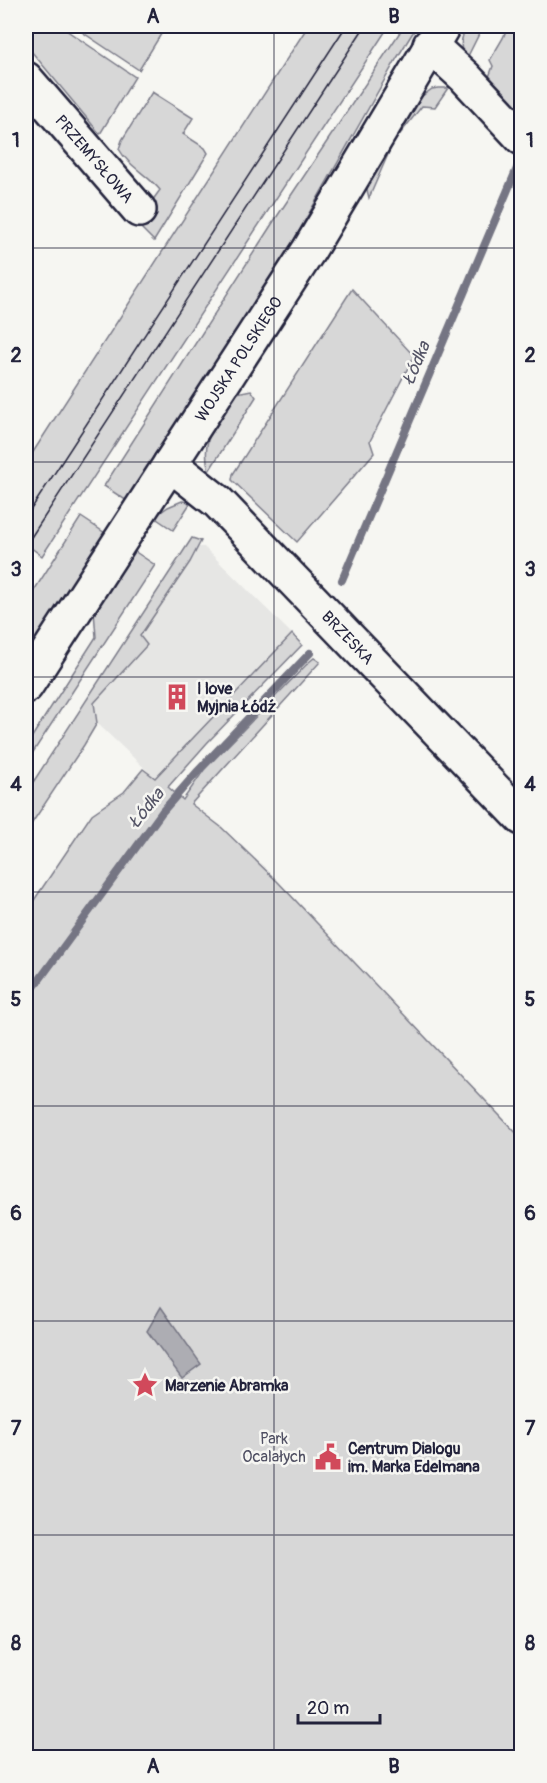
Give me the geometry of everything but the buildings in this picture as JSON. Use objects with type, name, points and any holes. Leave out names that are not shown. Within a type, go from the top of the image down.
[{"type":"street","points":[[437,35],[465,77],[522,138]]},
{"type":"street","name":"WOJSKA POLSKIEGO","points":[[26,686],[309,250],[437,35]]},
{"type":"street","name":"PRZEMYSŁOWA","points":[[26,79],[139,210]]},
{"type":"street","name":"BRZESKA","points":[[170,464],[218,502],[522,818]]},
{"type":"shaded area","points":[[198,547],[204,547],[292,634],[155,778],[97,723],[94,703],[147,645],[139,637]]},
{"type":"shaded area","points":[[161,1307],[201,1364],[182,1378],[147,1331]]},
{"type":"green space","points":[[26,26],[60,26],[135,77],[100,134],[26,45]]},
{"type":"green space","points":[[73,26],[127,26],[133,29],[135,26],[166,26],[139,70]]},
{"type":"green space","points":[[308,26],[389,26],[42,556],[26,544],[26,463]]},
{"type":"green space","points":[[404,26],[417,26],[291,245],[127,501],[104,486],[272,224]]},
{"type":"green space","points":[[467,26],[483,26],[465,62],[461,44]]},
{"type":"green space","points":[[508,26],[521,26],[521,124],[490,87],[489,77],[493,66],[490,60]]},
{"type":"green space","points":[[448,88],[435,107],[422,106],[393,143],[369,198],[365,182],[418,99],[432,89]]},
{"type":"green space","points":[[152,92],[193,118],[183,134],[205,148],[208,153],[154,241],[136,223],[160,190],[119,149],[122,140]]},
{"type":"green space","points":[[352,289],[414,356],[370,441],[374,453],[297,542],[232,480],[233,474]]},
{"type":"green space","points":[[251,390],[256,397],[209,471],[207,448],[213,429],[237,393]]},
{"type":"green space","points":[[182,501],[191,502],[173,530],[154,517],[168,507]]},
{"type":"green space","points":[[81,517],[105,533],[26,655],[26,603]]},
{"type":"green space","points":[[192,538],[201,541],[190,562],[140,636],[147,645],[94,703],[97,723],[26,832],[26,793]]},
{"type":"green space","points":[[134,551],[155,565],[26,763],[26,746],[96,637],[94,611]]},
{"type":"green space","name":"Park Ocalałych","points":[[292,634],[302,645],[207,743],[168,787],[183,800],[204,770],[309,662],[314,658],[320,662],[191,804],[221,827],[278,882],[521,1138],[521,1757],[26,1757],[26,912],[92,814],[124,792],[143,769],[155,778]]},
{"type":"waterway","name":"Łódka","points":[[342,580],[521,159]]},
{"type":"waterway","name":"Łódka","points":[[26,998],[162,812],[310,653]]},
{"type":"tram line","points":[[26,517],[346,26]]},
{"type":"tram line","points":[[26,545],[365,26]]},
{"type":"place","name":"I love Myjnia Łódź","points":[[177,697]]},
{"type":"place","name":"Marzenie Abramka","points":[[145,1385]]},
{"type":"place","name":"Centrum Dialogu im. Marka Edelmana","points":[[328,1457]]}]
